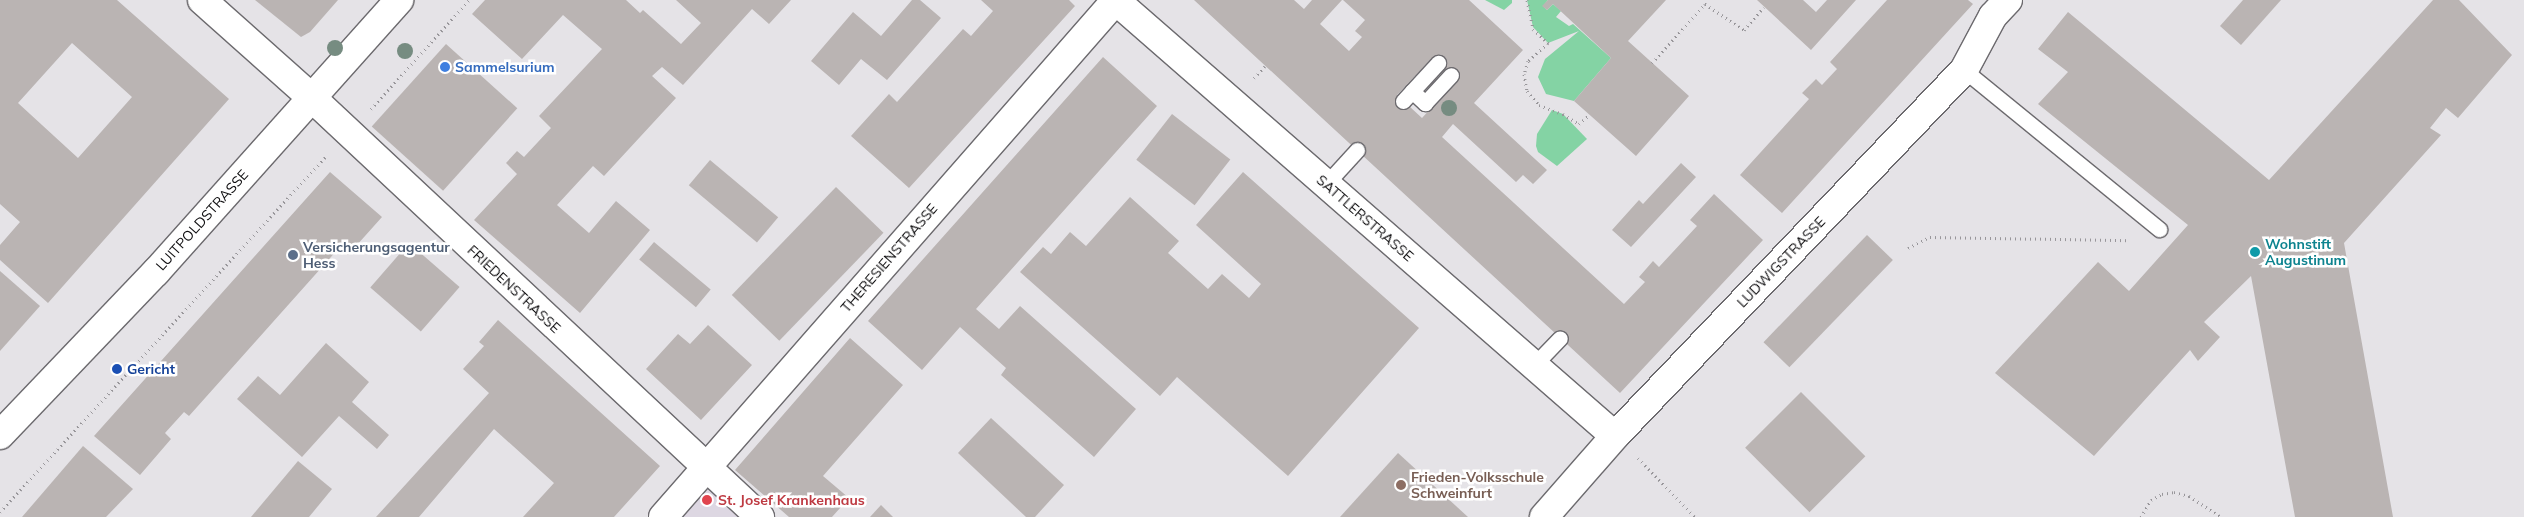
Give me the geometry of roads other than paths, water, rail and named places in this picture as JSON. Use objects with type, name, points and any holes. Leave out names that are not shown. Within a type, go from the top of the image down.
[{"type":"street","name":"FRIEDENSTRASSE","points":[[202,0],[311,97],[705,469],[760,517]]},
{"type":"street","name":"LUITPOLDSTRASSE","points":[[0,435],[156,272],[399,0]]},
{"type":"street","name":"SATTLERSTRASSE","points":[[1115,0],[1616,436]]},
{"type":"street","name":"THERESIENSTRASSE","points":[[663,517],[1115,0]]},
{"type":"street","name":"LUDWIGSTRASSE","points":[[1544,517],[1616,436],[1964,70],[1994,16],[2008,0]]},
{"type":"lane","points":[[1438,63],[1408,96],[1424,103],[1451,75]]},
{"type":"lane","points":[[1964,70],[2159,229]]},
{"type":"lane","points":[[1326,184],[1357,150]]},
{"type":"lane","points":[[1534,365],[1560,338]]},
{"type":"place","name":"Sammelsurium","points":[[445,67]]},
{"type":"place","name":"Wohnstift Augustinum","points":[[2255,252]]},
{"type":"place","name":"Versicherungsagentur Hess","points":[[293,255]]},
{"type":"place","name":"Gericht","points":[[117,369]]},
{"type":"place","name":"Frieden-Volksschule Schweinfurt","points":[[1401,485]]},
{"type":"place","name":"St. Josef Krankenhaus","points":[[707,500]]}]
